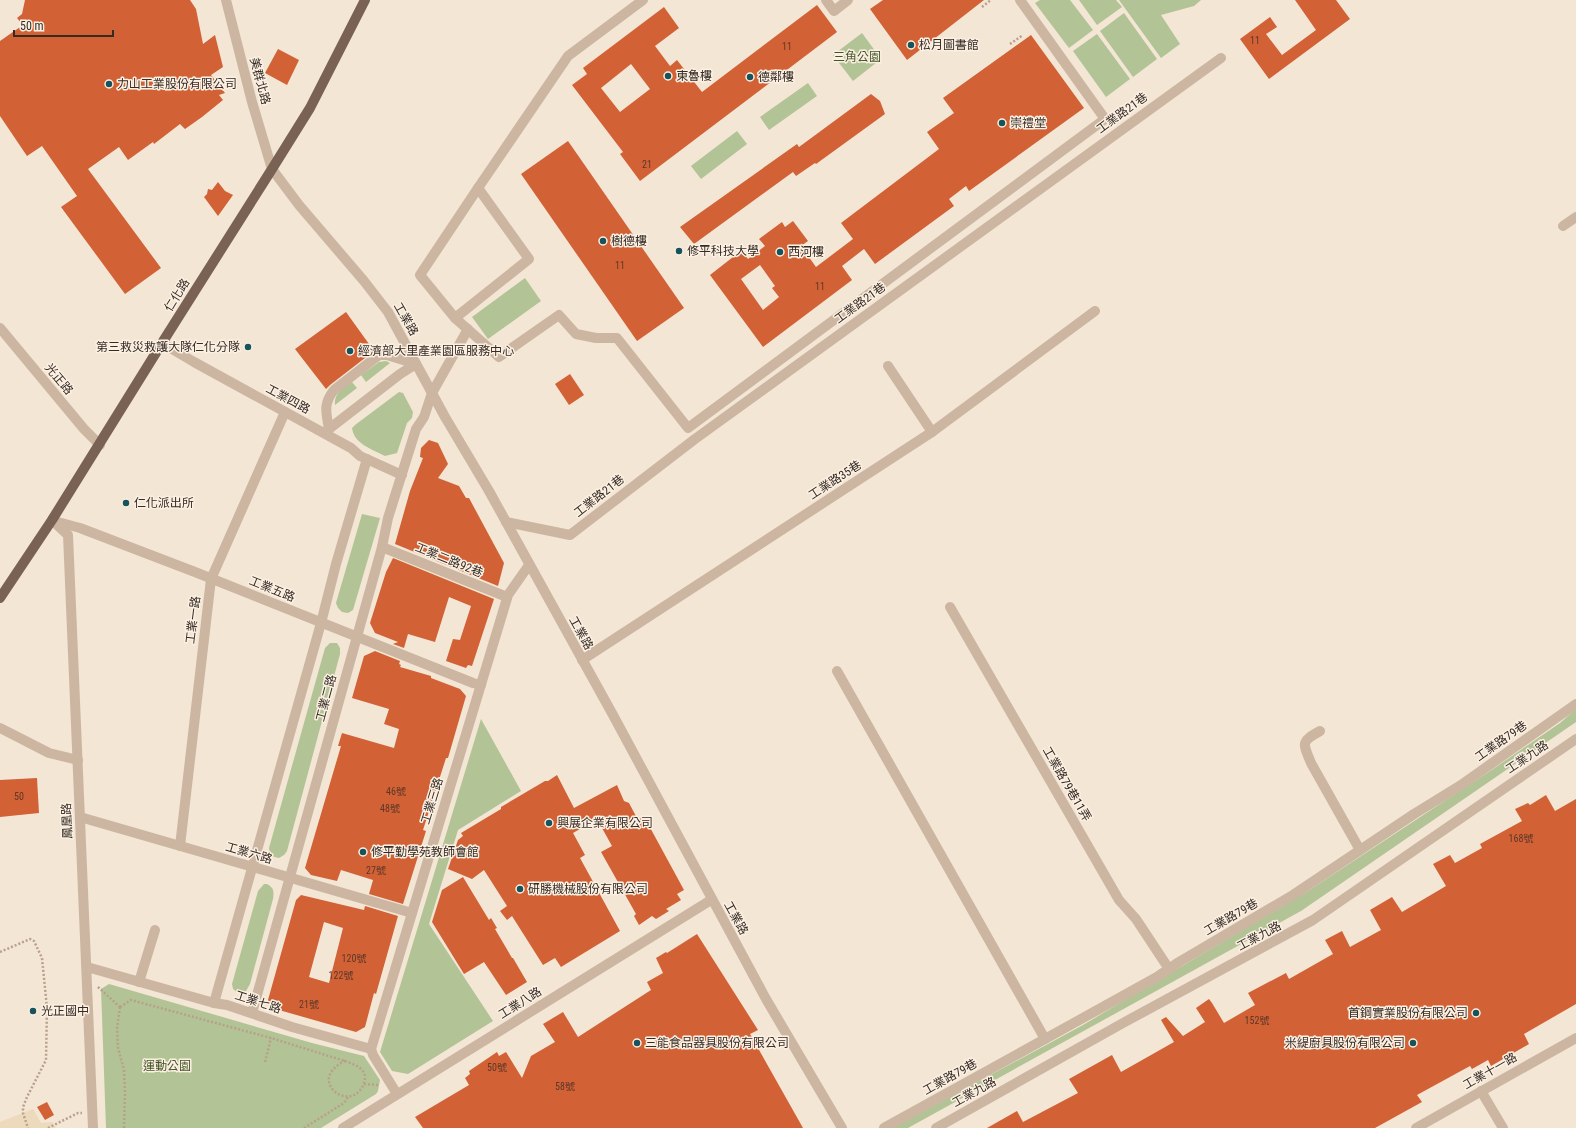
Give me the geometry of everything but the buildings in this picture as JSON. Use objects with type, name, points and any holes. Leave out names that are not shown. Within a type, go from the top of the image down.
[{"type":"main road","name":"仁化路","points":[[0,598],[100,445],[162,343],[310,108],[365,0]]},
{"type":"street","name":"美群北路","points":[[226,0],[252,102],[272,169]]},
{"type":"street","points":[[643,0],[568,56],[420,275],[455,318],[499,357],[559,315],[576,334],[596,338],[617,338],[695,439]]},
{"type":"street","points":[[826,0],[834,11],[848,0]]},
{"type":"street","points":[[688,428],[1105,119],[1020,0]]},
{"type":"street","name":"工業路21巷","points":[[506,522],[570,535],[695,439],[1221,58]]},
{"type":"street","name":"工業路","points":[[272,169],[299,205],[388,312],[630,746],[711,900],[766,999],[842,1128]]},
{"type":"street","points":[[455,318],[529,259],[478,188]]},
{"type":"street","points":[[1563,226],[1576,217]]},
{"type":"street","name":"工業路35巷","points":[[582,660],[932,432],[1095,310]]},
{"type":"street","name":"光正路","points":[[0,328],[84,429],[100,445]]},
{"type":"street","name":"工業二路","points":[[252,1014],[382,547],[388,518],[416,430],[424,417],[432,393],[468,329]]},
{"type":"street","name":"工業四路","points":[[162,343],[285,412],[326,431],[360,456],[402,475]]},
{"type":"street","points":[[326,431],[326,405],[329,397],[334,390],[379,355],[388,355],[416,364]]},
{"type":"street","points":[[326,431],[400,374],[416,364]]},
{"type":"street","points":[[888,366],[932,432]]},
{"type":"street","name":"工業一路","points":[[180,846],[211,579],[285,412]]},
{"type":"street","name":"工業二路","points":[[214,1003],[321,623],[336,564],[367,459]]},
{"type":"street","name":"工業五路","points":[[52,520],[80,528],[481,685]]},
{"type":"street","name":"鳳凰路","points":[[52,520],[68,535],[94,1128]]},
{"type":"street","name":"工業二路92巷","points":[[382,547],[507,597]]},
{"type":"street","name":"工業三路","points":[[371,1049],[507,597],[511,589],[529,565]]},
{"type":"street","name":"工業路79巷11弄","points":[[950,607],[1119,900],[1136,919],[1169,969]]},
{"type":"street","points":[[836,671],[1046,1039]]},
{"type":"street","name":"工業路79巷","points":[[884,1128],[1046,1039],[1169,969],[1293,895],[1461,785],[1576,704]]},
{"type":"street","points":[[0,728],[49,753],[78,760]]},
{"type":"street","points":[[1320,730],[1307,738],[1305,749],[1311,763],[1360,850]]},
{"type":"street","name":"工業九路","points":[[936,1128],[1312,920],[1576,739]]},
{"type":"street","name":"工業六路","points":[[80,818],[412,913]]},
{"type":"street","name":"工業八路","points":[[343,1128],[711,900]]},
{"type":"street","points":[[140,982],[155,930]]},
{"type":"street","name":"工業七路","points":[[87,972],[140,982],[214,1003],[227,1005],[292,1027],[371,1049]]},
{"type":"street","name":"工業十一路","points":[[1416,1128],[1576,1038]]},
{"type":"street","points":[[371,1049],[373,1055],[397,1094]]},
{"type":"street","points":[[1481,1091],[1503,1128]]},
{"type":"path","points":[[982,7],[991,0]]},
{"type":"path","points":[[1010,44],[1023,35]]},
{"type":"path","points":[[0,952],[30,939],[34,941],[42,958],[47,1008],[46,1060],[23,1107],[23,1113],[28,1128]]},
{"type":"path","points":[[87,972],[120,1007]]},
{"type":"path","points":[[124,1128],[124,1070],[118,1048],[117,1028],[120,1007],[131,1000],[271,1038],[345,1061],[357,1065],[362,1070],[365,1077],[363,1085],[359,1092],[348,1097],[334,1092],[328,1080],[329,1074],[335,1066],[345,1061]]},
{"type":"path","points":[[265,1062],[271,1038]]},
{"type":"path","points":[[304,1128],[344,1103],[348,1097]]},
{"type":"path","points":[[48,1128],[78,1113]]},
{"type":"green space","points":[[1040,0],[1070,0],[1093,30],[1069,48],[1035,3]]},
{"type":"green space","points":[[1079,0],[1116,0],[1122,7],[1097,25]]},
{"type":"green space","points":[[1119,0],[1201,0],[1194,6],[1161,15],[1180,44],[1161,58]]},
{"type":"green space","points":[[1124,13],[1157,59],[1133,77],[1100,31]]},
{"type":"green space","name":"三角公園","points":[[862,33],[881,59],[853,81],[833,55]]},
{"type":"green space","points":[[1097,34],[1130,79],[1106,97],[1073,51]]},
{"type":"green space","points":[[808,83],[817,96],[769,130],[760,117]]},
{"type":"green space","points":[[737,131],[747,144],[701,179],[691,166]]},
{"type":"green space","points":[[525,278],[541,301],[488,339],[472,317]]},
{"type":"green space","points":[[386,361],[390,363],[366,382],[361,375],[379,362]]},
{"type":"green space","points":[[352,382],[357,388],[335,405],[338,394]]},
{"type":"green space","points":[[399,392],[403,393],[413,412],[412,418],[407,423],[397,453],[385,456],[360,442],[353,434],[352,428]]},
{"type":"green space","points":[[362,514],[380,518],[353,610],[348,613],[342,612],[336,603]]},
{"type":"green space","points":[[330,643],[337,643],[340,648],[340,654],[287,851],[284,855],[277,858],[272,855],[269,848],[325,648]]},
{"type":"green space","points":[[1576,709],[1576,722],[1301,911],[908,1128],[892,1128],[1083,1025],[1308,891],[1493,769],[1560,723]]},
{"type":"green space","points":[[481,719],[521,791],[458,830],[429,924],[493,1021],[408,1074],[392,1071],[380,1052]]},
{"type":"green space","points":[[264,884],[267,884],[272,888],[273,899],[250,984],[246,991],[238,993],[233,989],[232,984],[258,891]]},
{"type":"green space","name":"運動公園","points":[[109,984],[312,1043],[364,1056],[380,1080],[378,1091],[376,1094],[321,1128],[106,1128],[101,989]]},
{"type":"shaded area","points":[[33,1109],[41,1123],[52,1122],[56,1128],[0,1128],[0,1122]]},
{"type":"place","name":"松月圖書館","points":[[911,45]]},
{"type":"place","name":"東魯樓","points":[[668,76]]},
{"type":"place","name":"德鄰樓","points":[[750,77]]},
{"type":"place","name":"力山工業股份有限公司","points":[[109,84]]},
{"type":"place","name":"崇禮堂","points":[[1002,123]]},
{"type":"place","name":"樹德樓","points":[[603,241]]},
{"type":"place","name":"修平科技大學","points":[[679,251]]},
{"type":"place","name":"西河樓","points":[[780,252]]},
{"type":"place","name":"第三救災救護大隊仁化分隊","points":[[248,347]]},
{"type":"place","name":"經濟部大里產業園區服務中心","points":[[350,351]]},
{"type":"place","name":"仁化派出所","points":[[126,503]]},
{"type":"place","name":"興展企業有限公司","points":[[549,823]]},
{"type":"place","name":"修平勤學苑教師會館","points":[[363,852]]},
{"type":"place","name":"研勝機械股份有限公司","points":[[520,889]]},
{"type":"place","name":"光正國中","points":[[33,1011]]},
{"type":"place","name":"首鋼實業股份有限公司","points":[[1476,1013]]},
{"type":"place","name":"三能食品器具股份有限公司","points":[[637,1043]]},
{"type":"place","name":"米緹廚具股份有限公司","points":[[1413,1043]]}]
